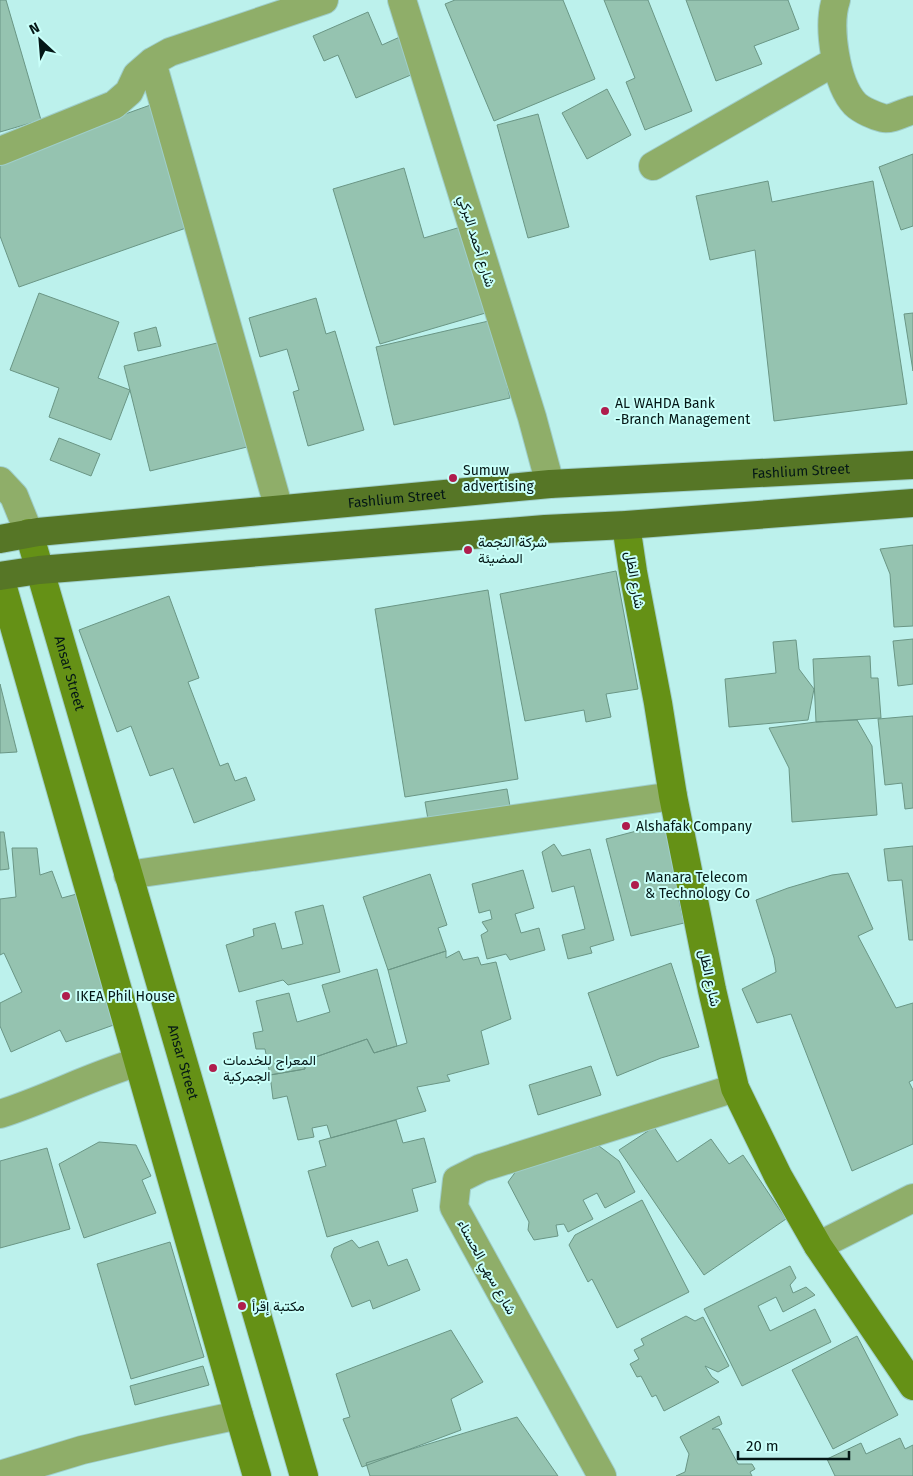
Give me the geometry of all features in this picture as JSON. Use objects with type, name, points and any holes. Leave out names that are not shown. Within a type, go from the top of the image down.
[{"type":"main road","name":"Fashlium Street","points":[[0,539],[29,533],[550,484],[913,465]]},
{"type":"main road","points":[[257,1476],[238,1415],[0,576],[39,570],[535,530],[913,503]]},
{"type":"main road","name":"شارع الظل","points":[[626,525],[673,796],[712,990],[735,1088],[778,1176],[818,1246],[913,1386]]},
{"type":"main road","name":"Ansar Street","points":[[29,533],[304,1476]]},
{"type":"street","points":[[0,151],[114,105],[129,92],[138,74],[152,62],[170,52],[324,0]]},
{"type":"street","name":"شارع أحمد البركي","points":[[402,0],[529,408],[550,484]]},
{"type":"street","points":[[836,0],[833,30],[836,61],[848,94],[860,109],[885,118],[913,110]]},
{"type":"street","points":[[653,166],[836,61]]},
{"type":"street","points":[[152,62],[279,509]]},
{"type":"street","points":[[0,481],[14,496],[29,533]]},
{"type":"street","points":[[128,876],[673,796]]},
{"type":"street","points":[[0,1114],[22,1107],[110,1070],[138,1062]]},
{"type":"street","name":"شارع سهي الحسناء","points":[[602,1476],[454,1207],[457,1180],[481,1168],[735,1088]]},
{"type":"street","points":[[818,1246],[913,1198]]},
{"type":"street","points":[[0,1475],[82,1450],[238,1415]]},
{"type":"building","points":[[0,0],[6,0],[41,120],[0,132]]},
{"type":"building","points":[[455,0],[563,0],[595,79],[494,121],[445,4]]},
{"type":"building","points":[[604,0],[648,0],[692,111],[645,130],[626,82],[635,78]]},
{"type":"building","points":[[686,0],[788,0],[799,29],[754,46],[762,64],[716,81]]},
{"type":"building","points":[[368,12],[382,45],[402,36],[418,72],[356,98],[338,55],[324,61],[313,36]]},
{"type":"building","points":[[607,89],[631,135],[587,159],[562,113]]},
{"type":"building","points":[[156,103],[186,228],[19,287],[0,236],[0,159]]},
{"type":"building","points":[[538,114],[569,227],[528,238],[497,125]]},
{"type":"building","points":[[913,154],[913,226],[901,230],[879,167]]},
{"type":"building","points":[[404,168],[424,238],[464,226],[489,312],[380,344],[333,189]]},
{"type":"building","points":[[768,181],[772,202],[873,181],[907,404],[774,421],[755,250],[710,260],[696,196]]},
{"type":"building","points":[[39,293],[119,322],[98,378],[130,390],[111,440],[49,417],[59,388],[10,370]]},
{"type":"building","points":[[316,298],[326,334],[335,331],[364,430],[308,446],[293,392],[299,390],[287,349],[260,357],[249,318]]},
{"type":"building","points":[[913,313],[913,371],[904,314]]},
{"type":"building","points":[[493,320],[510,398],[394,425],[376,347]]},
{"type":"building","points":[[156,327],[161,346],[138,351],[134,333]]},
{"type":"building","points":[[221,342],[247,447],[150,471],[124,366]]},
{"type":"building","points":[[59,438],[100,454],[91,476],[50,460]]},
{"type":"building","points":[[913,545],[913,626],[894,627],[890,574],[880,549]]},
{"type":"building","points":[[616,571],[638,689],[606,694],[611,717],[586,722],[584,710],[525,721],[500,594]]},
{"type":"building","points":[[488,590],[518,779],[405,797],[375,609]]},
{"type":"building","points":[[169,596],[199,678],[188,682],[220,766],[228,763],[235,781],[246,777],[255,800],[194,823],[173,768],[150,776],[131,726],[117,732],[79,630]]},
{"type":"building","points":[[913,639],[913,684],[898,686],[893,641]]},
{"type":"building","points":[[796,640],[799,669],[814,689],[808,720],[729,727],[725,679],[776,673],[773,642]]},
{"type":"building","points":[[870,656],[871,678],[878,678],[881,718],[816,722],[813,659]]},
{"type":"building","points":[[0,684],[17,752],[0,753]]},
{"type":"building","points":[[913,716],[913,808],[905,809],[902,783],[885,785],[878,719]]},
{"type":"building","points":[[857,720],[872,746],[877,815],[792,822],[789,768],[769,728],[816,722]]},
{"type":"building","points":[[507,789],[511,812],[429,825],[425,802]]},
{"type":"building","points":[[667,823],[685,894],[678,896],[684,923],[631,936],[606,839]]},
{"type":"building","points":[[0,832],[4,832],[9,869],[0,870]]},
{"type":"building","points":[[554,844],[562,856],[590,849],[614,940],[590,947],[592,953],[568,959],[562,935],[585,929],[574,886],[552,892],[542,852]]},
{"type":"building","points":[[913,846],[913,940],[909,940],[902,880],[888,881],[884,849]]},
{"type":"building","points":[[12,848],[37,848],[40,875],[52,871],[62,898],[84,892],[122,1022],[66,1042],[60,1030],[11,1052],[0,1026],[0,1003],[22,992],[4,953],[0,955],[0,899],[16,897]]},
{"type":"building","points":[[523,870],[534,908],[515,914],[521,933],[539,928],[545,950],[510,960],[506,954],[487,959],[481,935],[488,931],[482,922],[492,919],[490,910],[479,913],[472,884]]},
{"type":"building","points":[[848,873],[873,929],[858,936],[896,1008],[913,1003],[913,1080],[909,1082],[913,1090],[913,1144],[852,1171],[791,1014],[757,1023],[742,989],[776,972],[774,958],[756,900],[832,875]]},
{"type":"building","points":[[430,874],[447,925],[438,928],[446,951],[388,970],[363,897]]},
{"type":"building","points":[[323,905],[340,972],[288,985],[283,980],[239,992],[226,945],[254,936],[253,929],[275,923],[282,949],[303,944],[295,912]]},
{"type":"building","points":[[446,951],[446,958],[459,951],[463,960],[478,957],[481,965],[496,962],[511,1019],[481,1031],[489,1064],[447,1075],[450,1081],[417,1087],[426,1111],[331,1138],[327,1125],[312,1128],[314,1137],[298,1140],[287,1096],[273,1099],[270,1075],[305,1069],[304,1061],[367,1039],[374,1053],[407,1043],[388,970]]},
{"type":"building","points":[[671,963],[699,1047],[661,1058],[617,1076],[588,993]]},
{"type":"building","points":[[377,969],[397,1046],[374,1053],[367,1039],[304,1061],[305,1069],[270,1075],[265,1049],[256,1049],[253,1033],[263,1031],[256,1001],[289,993],[297,1022],[330,1012],[322,985]]},
{"type":"building","points":[[591,1066],[601,1095],[538,1115],[529,1085]]},
{"type":"building","points":[[396,1120],[403,1143],[424,1138],[436,1182],[412,1189],[418,1211],[327,1237],[308,1171],[326,1166],[319,1141]]},
{"type":"building","points":[[654,1127],[677,1162],[711,1139],[729,1164],[743,1155],[786,1219],[704,1275],[619,1150]]},
{"type":"building","points":[[99,1142],[136,1145],[151,1176],[142,1180],[156,1213],[84,1238],[59,1164]]},
{"type":"building","points":[[599,1146],[619,1161],[635,1192],[605,1208],[597,1193],[583,1200],[593,1219],[568,1232],[564,1224],[556,1225],[558,1236],[534,1240],[528,1230],[529,1222],[508,1182],[517,1170]]},
{"type":"building","points":[[47,1148],[70,1229],[0,1248],[0,1161]]},
{"type":"building","points":[[642,1200],[689,1292],[617,1328],[592,1279],[588,1282],[569,1245],[575,1235]]},
{"type":"building","points":[[352,1240],[359,1248],[378,1241],[388,1266],[407,1259],[420,1290],[373,1309],[370,1300],[352,1307],[331,1256],[334,1248]]},
{"type":"building","points":[[170,1242],[204,1357],[131,1379],[97,1264]]},
{"type":"building","points":[[790,1266],[796,1278],[790,1285],[793,1293],[806,1287],[815,1295],[783,1312],[776,1297],[758,1306],[770,1331],[815,1309],[831,1342],[742,1386],[704,1309]]},
{"type":"building","points":[[686,1316],[695,1321],[703,1317],[729,1366],[718,1372],[705,1366],[712,1377],[719,1382],[664,1411],[656,1395],[652,1397],[641,1376],[637,1377],[630,1364],[639,1359],[634,1350],[644,1345],[641,1339]]},
{"type":"building","points":[[451,1330],[483,1382],[451,1399],[461,1430],[362,1467],[343,1419],[350,1417],[336,1374]]},
{"type":"building","points":[[857,1336],[898,1415],[833,1449],[792,1370]]},
{"type":"building","points":[[203,1366],[209,1385],[135,1405],[130,1386]]},
{"type":"building","points":[[719,1416],[722,1424],[712,1429],[719,1429],[738,1464],[752,1464],[755,1469],[750,1472],[752,1476],[676,1476],[685,1472],[689,1454],[680,1437]]},
{"type":"building","points":[[517,1417],[558,1476],[370,1476],[366,1463]]},
{"type":"building","points":[[900,1438],[905,1449],[913,1445],[913,1476],[835,1476],[827,1459],[861,1443],[866,1454]]},
{"type":"place","name":"AL WAHDA Bank -Branch Management","points":[[605,411]]},
{"type":"place","name":"Sumuw advertising","points":[[453,478]]},
{"type":"place","name":"شركة النجمة المضيئة","points":[[468,550]]},
{"type":"place","name":"Alshafak Company","points":[[626,826]]},
{"type":"place","name":"Manara Telecom & Technology Co","points":[[635,885]]},
{"type":"place","name":"IKEA Phil House","points":[[66,996]]},
{"type":"place","name":"المعراج للخدمات الجمركية","points":[[213,1068]]},
{"type":"place","name":"مكتبة إقرأ","points":[[242,1306]]}]
